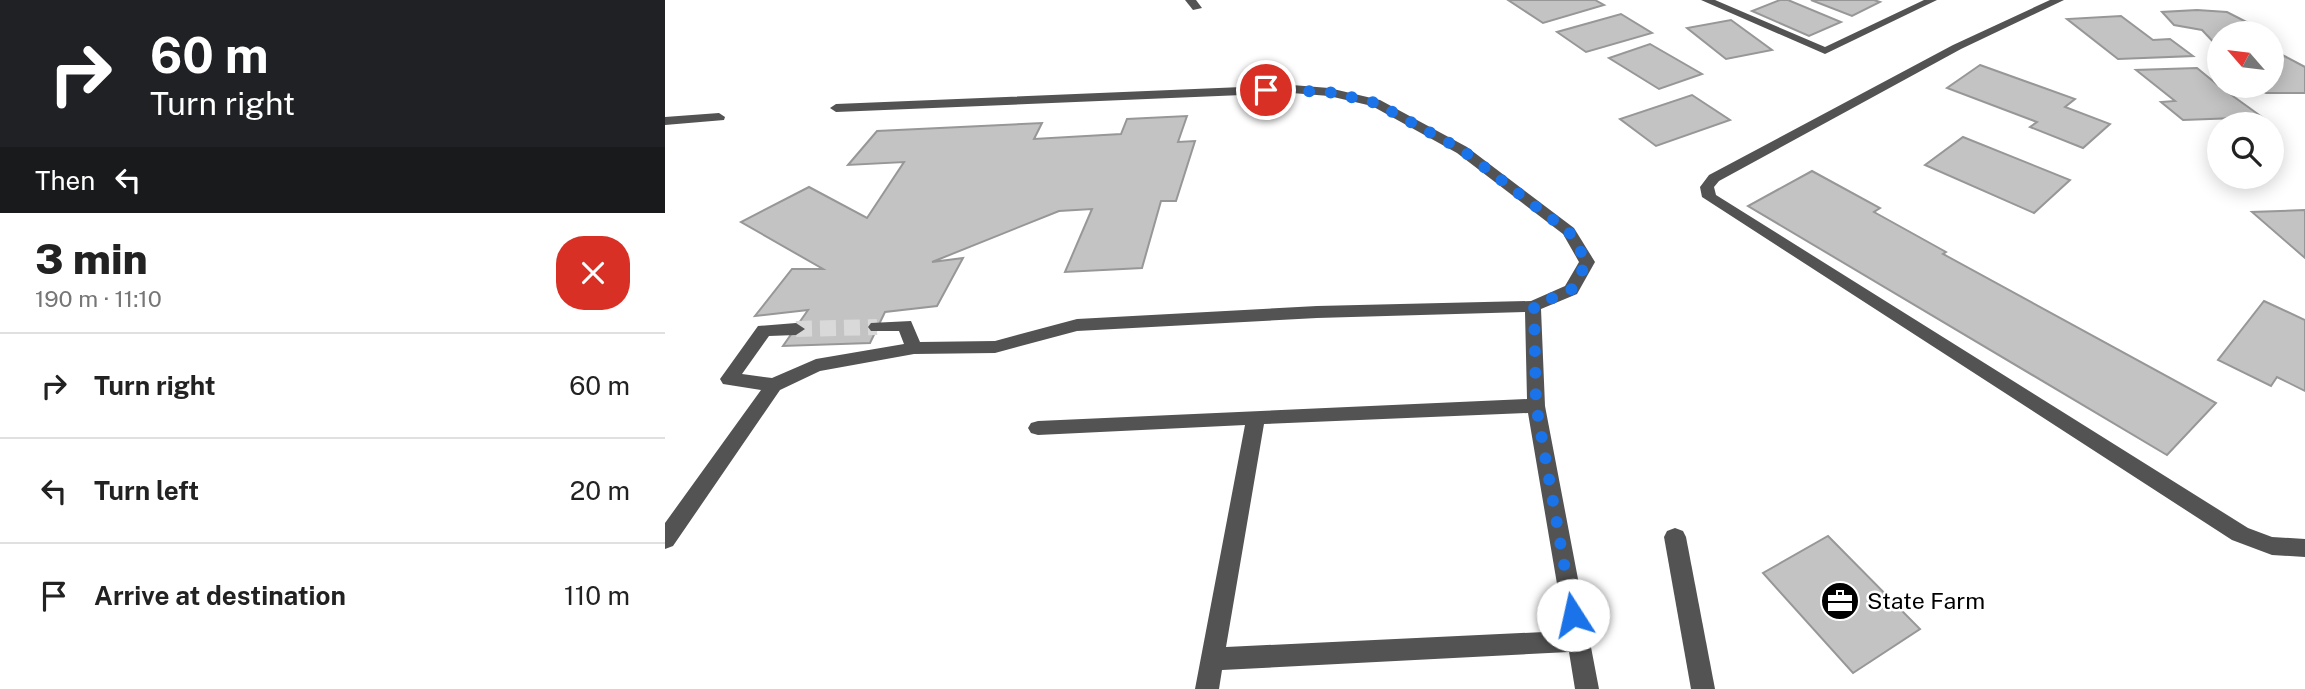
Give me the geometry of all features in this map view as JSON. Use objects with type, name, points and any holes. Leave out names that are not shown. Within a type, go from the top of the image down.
[{"type":"lane","points":[[1706,0],[1825,51],[1932,0]]},
{"type":"lane","points":[[2059,0],[1957,47],[1714,178],[1707,187],[1709,197],[2240,534],[2272,546],[2305,548]]},
{"type":"lane","points":[[665,540],[774,385],[816,365],[913,348],[995,347],[1077,325],[1317,312],[1534,306],[1571,290],[1587,262],[1569,232],[1462,150],[1376,103],[1329,92],[1292,89],[836,108]]},
{"type":"lane","points":[[665,121],[719,117]]},
{"type":"lane","points":[[1534,306],[1536,405],[1587,689]]},
{"type":"lane","points":[[877,327],[905,325],[913,348]]},
{"type":"lane","points":[[774,385],[729,379],[764,330],[796,328]]},
{"type":"lane","points":[[1038,428],[1536,405]]},
{"type":"lane","points":[[1207,689],[1256,417]]},
{"type":"lane","points":[[1675,537],[1703,689]]},
{"type":"lane","points":[[1212,659],[1578,641]]},
{"type":"building","points":[[1508,0],[1595,0],[1604,5],[1543,23]]},
{"type":"building","points":[[1780,0],[1788,0],[1841,22],[1809,36],[1752,11]]},
{"type":"building","points":[[1811,0],[1874,0],[1880,2],[1852,16]]},
{"type":"building","points":[[2162,12],[2227,12],[2245,21],[2207,21],[2207,35],[2202,30],[2174,25]]},
{"type":"building","points":[[1621,14],[1652,33],[1586,52],[1557,32]]},
{"type":"building","points":[[2121,16],[2153,40],[2170,39],[2193,56],[2118,59],[2067,19]]},
{"type":"building","points":[[1731,20],[1772,50],[1726,59],[1687,28]]},
{"type":"building","points":[[1650,44],[1702,74],[1659,89],[1609,58]]},
{"type":"building","points":[[2284,56],[2305,67],[2305,93],[2284,93]]},
{"type":"building","points":[[1980,65],[2075,99],[2065,107],[2110,124],[2083,148],[2030,127],[2037,122],[1947,88]]},
{"type":"building","points":[[2197,68],[2207,76],[2207,98],[2236,98],[2255,112],[2207,112],[2207,119],[2183,120],[2161,102],[2175,101],[2136,70]]},
{"type":"building","points":[[1692,95],[1730,120],[1656,146],[1620,119]]},
{"type":"building","points":[[1187,116],[1178,142],[1195,141],[1176,201],[1161,201],[1142,268],[1065,272],[1092,209],[1059,211],[932,262],[963,258],[937,306],[885,312],[870,343],[783,346],[808,310],[755,316],[792,269],[823,269],[741,222],[809,187],[867,218],[904,162],[848,165],[877,131],[1042,123],[1034,139],[1121,134],[1127,119]]},
{"type":"building","points":[[1963,137],[2070,180],[2034,213],[1925,165]]},
{"type":"building","points":[[1812,171],[1880,208],[1874,212],[1946,252],[1943,254],[2216,403],[2167,455],[1748,206]]},
{"type":"building","points":[[2305,210],[2305,258],[2252,212]]},
{"type":"building","points":[[2264,301],[2305,320],[2305,391],[2277,377],[2271,386],[2218,360]]},
{"type":"building","name":"State Farm","points":[[1828,536],[1920,629],[1853,673],[1763,573]]},
{"type":"tunnel","points":[[796,329],[877,327]]},
{"type":"place","name":"State Farm","points":[[1840,601]]},
{"type":"route","points":[[1266,90],[1329,92],[1376,103],[1462,150],[1569,232],[1587,262],[1571,290],[1534,306],[1536,405],[1573,615]]}]
